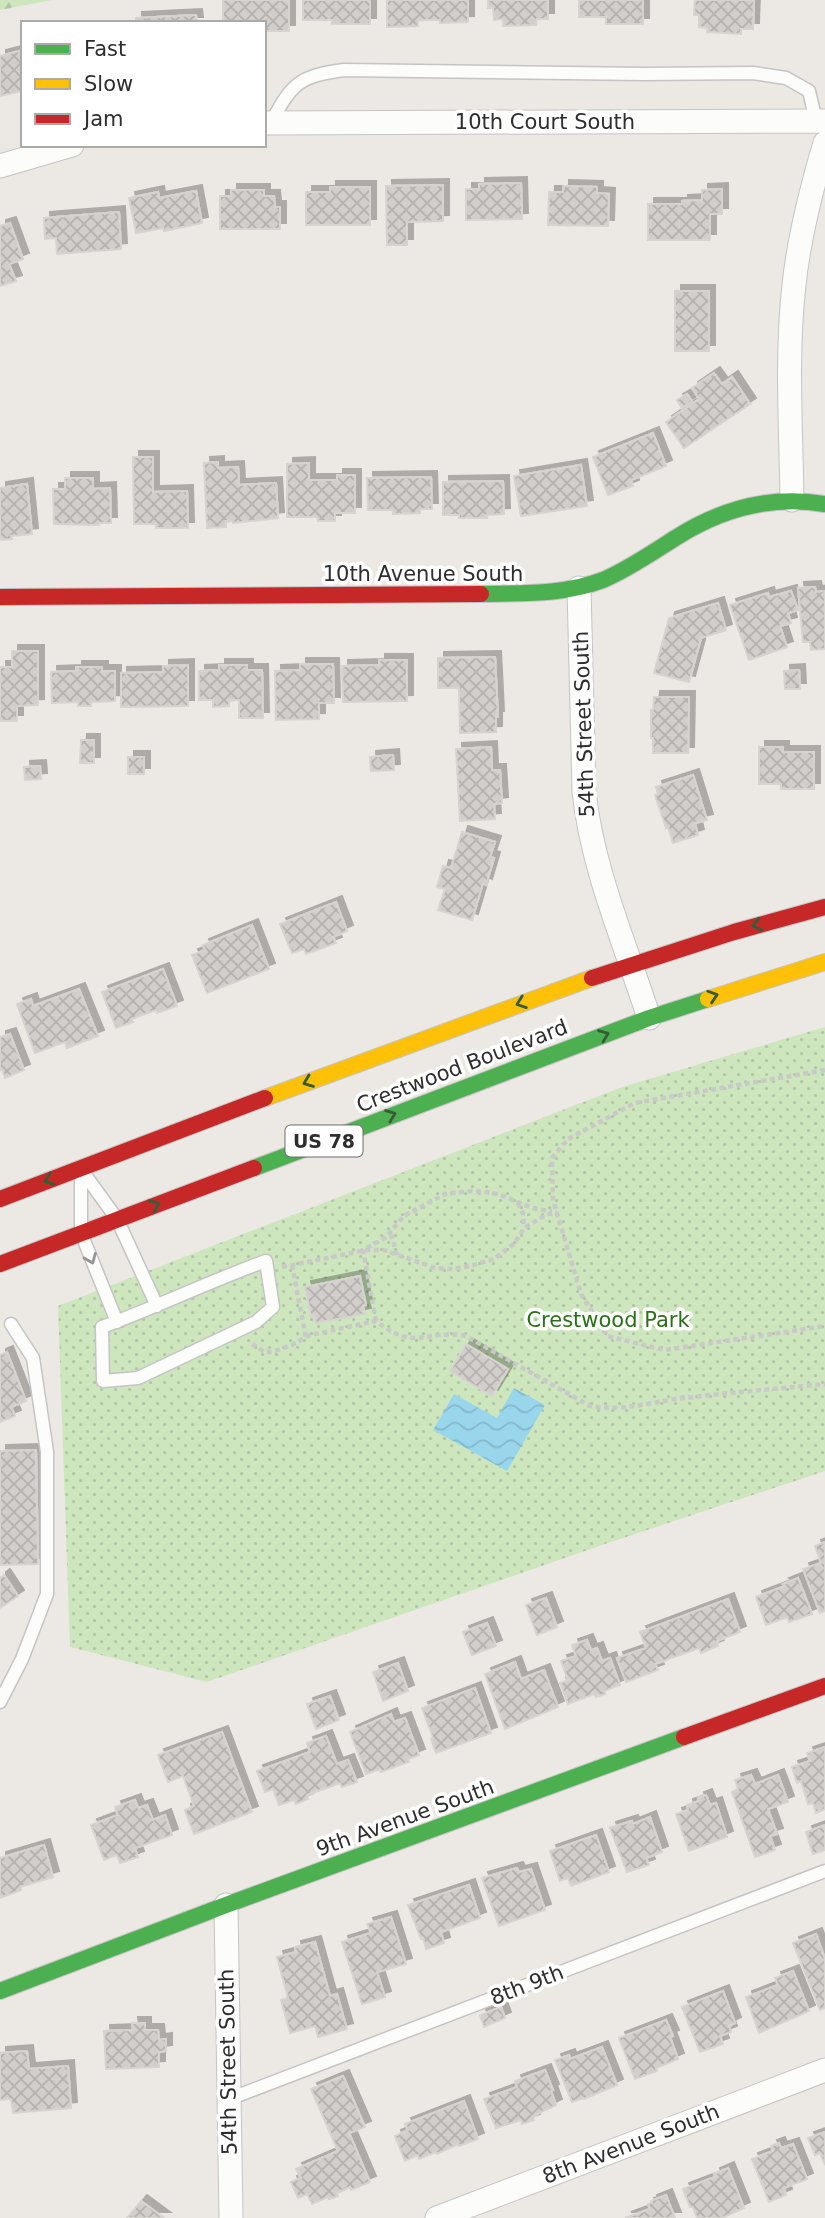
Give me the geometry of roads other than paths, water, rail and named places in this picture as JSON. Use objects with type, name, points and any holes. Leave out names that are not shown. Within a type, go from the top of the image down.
[{"type":"main road","name":"10th Avenue South","points":[[0,597],[553,593],[579,588],[621,572],[719,513],[767,501],[792,500],[825,504]]},
{"type":"main road","name":"Crestwood Boulevard","points":[[0,1199],[420,1040],[725,934],[825,907]]},
{"type":"main road","name":"Crestwood Boulevard","points":[[0,1264],[649,1017],[825,962]]},
{"type":"main road","name":"9th Avenue South","points":[[0,1991],[226,1905],[825,1686]]},
{"type":"street","name":"10th Court South","points":[[268,123],[821,121]]},
{"type":"street","points":[[792,500],[790,355],[794,286],[805,217],[825,144]]},
{"type":"street","points":[[0,166],[65,147]]},
{"type":"street","name":"54th Street South","points":[[579,588],[583,791],[587,819],[601,876],[649,1017]]},
{"type":"street","name":"54th Street South","points":[[226,1905],[231,2218]]},
{"type":"street","name":"8th Avenue South","points":[[437,2218],[825,2070]]},
{"type":"lane","points":[[268,123],[300,82],[316,74],[344,70],[753,73],[786,78],[809,91],[821,121]]},
{"type":"lane","points":[[81,1168],[117,1219],[157,1306]]},
{"type":"lane","points":[[81,1168],[81,1233],[117,1322]]},
{"type":"lane","points":[[266,1261],[273,1307],[256,1322],[138,1378],[103,1381],[102,1327],[157,1306],[210,1281],[266,1261]]},
{"type":"lane","points":[[0,1702],[22,1659],[47,1594],[47,1452],[33,1358],[11,1324]]},
{"type":"lane","name":"8th 9th","points":[[229,2099],[825,1871]]},
{"type":"water","points":[[514,1388],[545,1405],[507,1471],[433,1430],[454,1394],[497,1418]]},
{"type":"park label","name":"Crestwood Park","points":[[608,1320]]}]
